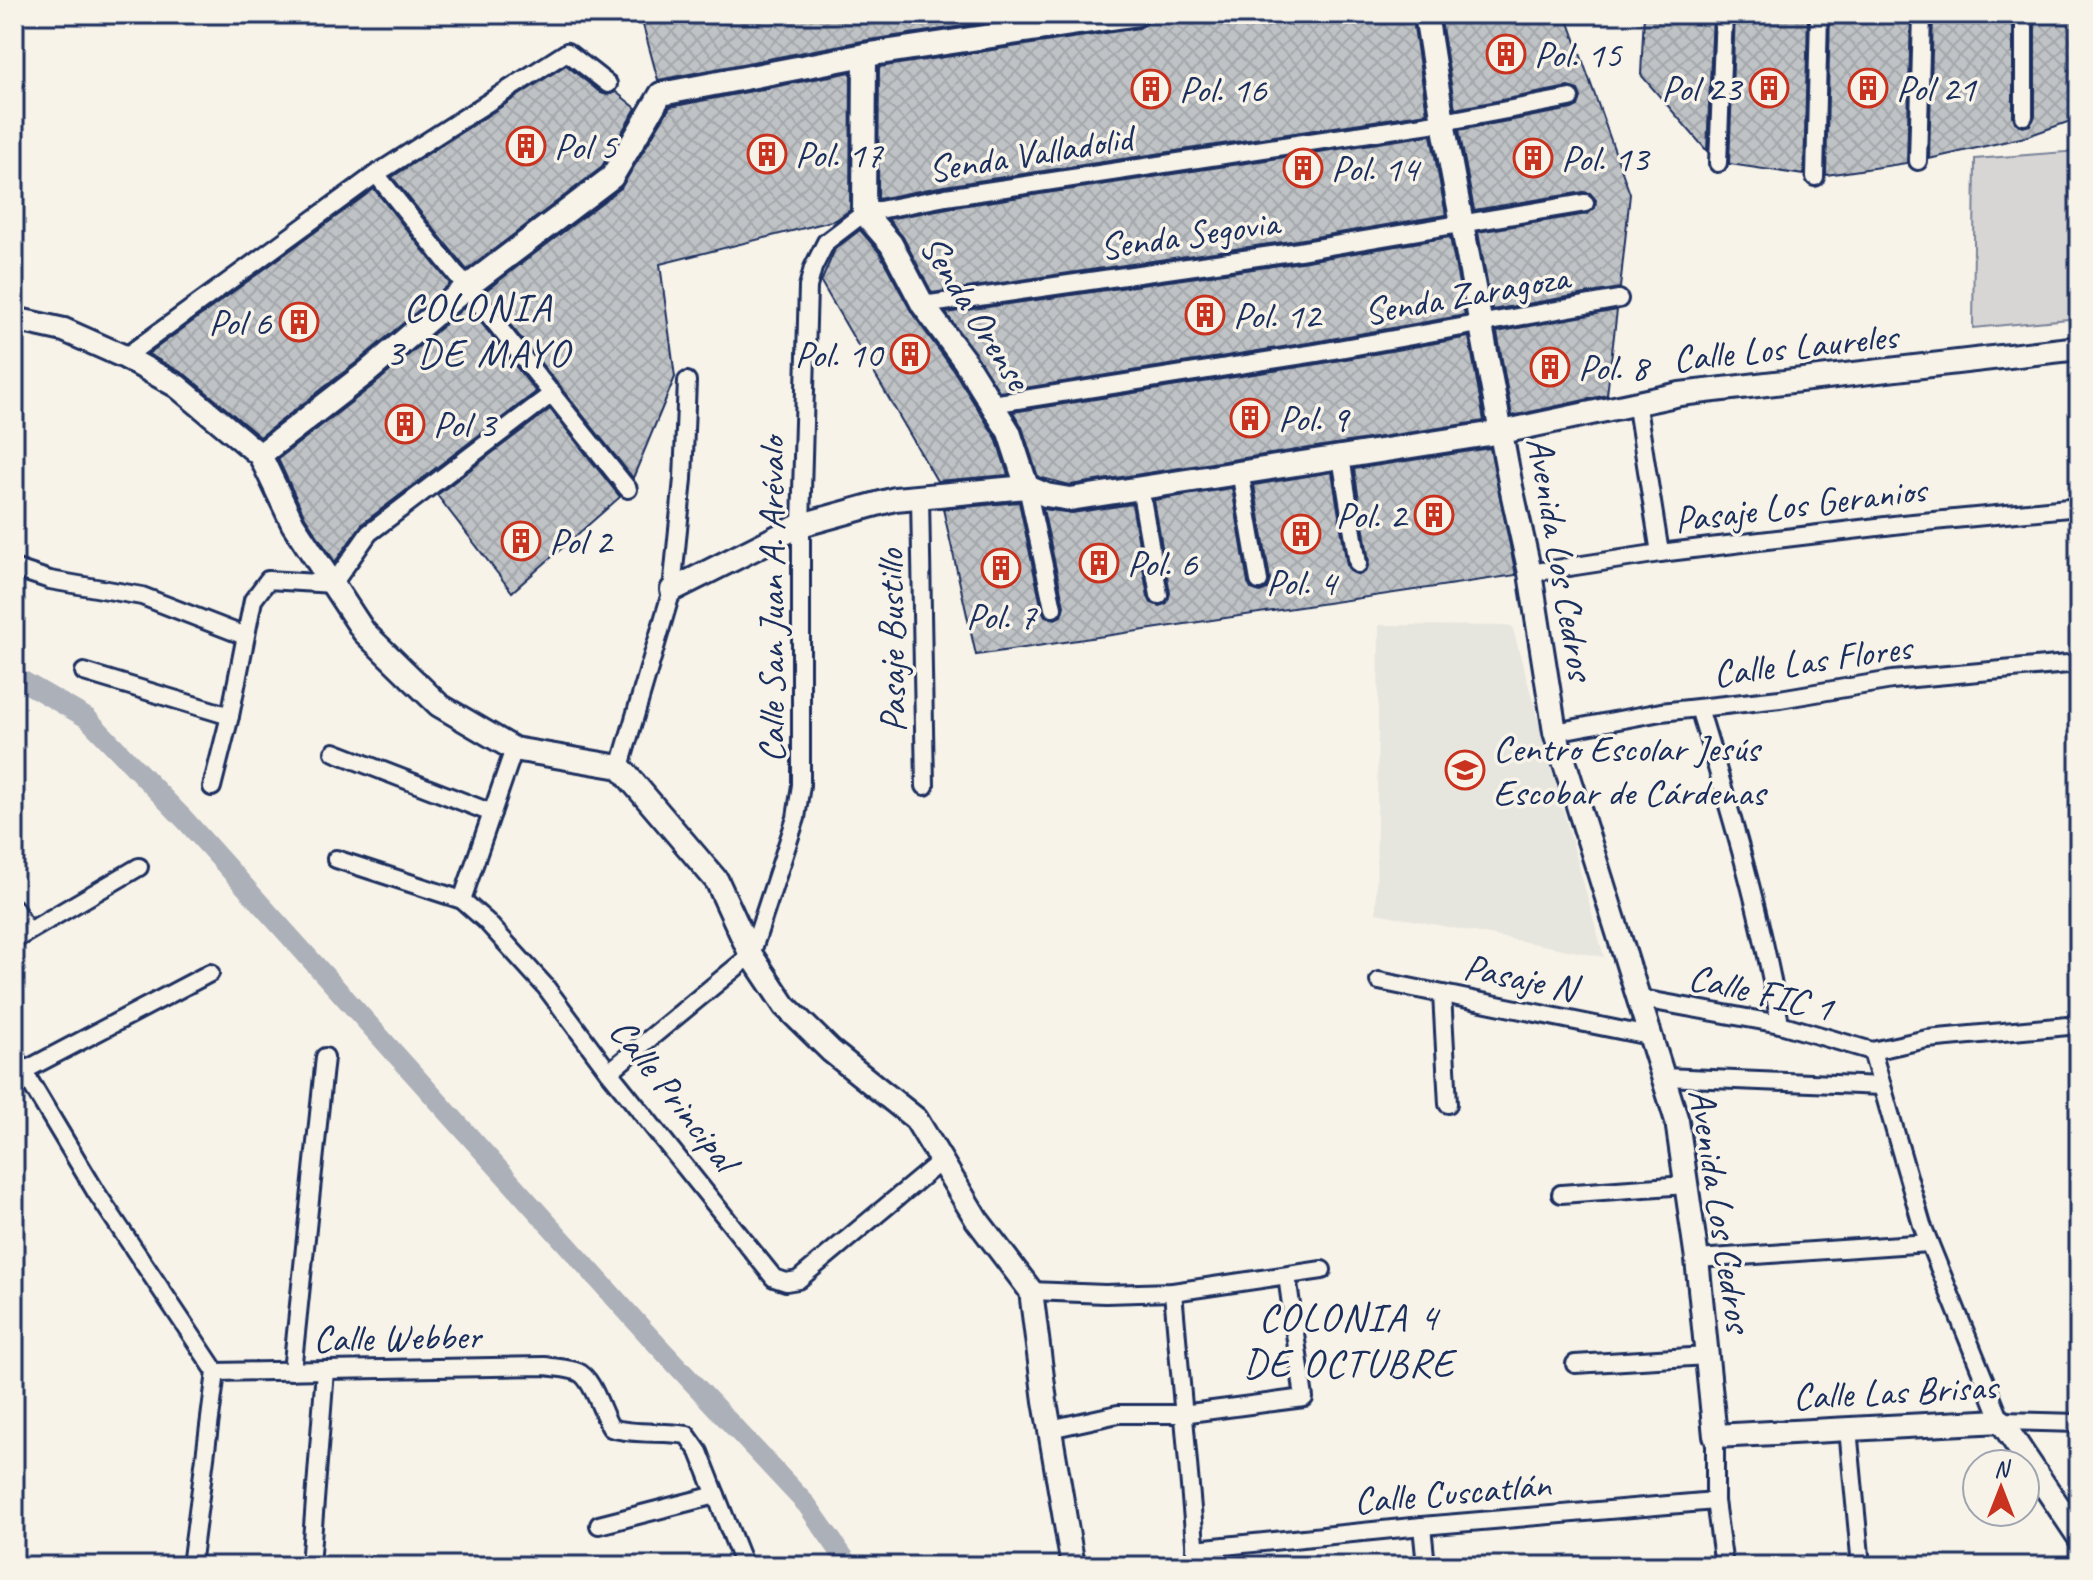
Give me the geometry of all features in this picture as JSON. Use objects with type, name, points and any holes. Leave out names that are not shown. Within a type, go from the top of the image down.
[{"type":"street","points":[[260,455],[366,373],[467,287],[612,177],[661,94],[1081,18],[1137,14]]},
{"type":"street","name":"Avenida Los Cedros","points":[[1426,14],[1443,122],[1530,573],[1555,732],[1677,1121],[1697,1259],[1715,1436]]},
{"type":"street","points":[[1718,163],[1724,14]]},
{"type":"street","points":[[1815,177],[1819,14]]},
{"type":"street","points":[[1918,161],[1922,14]]},
{"type":"street","points":[[2024,14],[2024,116]]},
{"type":"street","points":[[125,357],[376,174],[567,52],[608,84]]},
{"type":"street","points":[[864,213],[865,55]]},
{"type":"street","name":"Senda Valladolid","points":[[864,213],[946,197],[1443,122],[1570,98]]},
{"type":"street","points":[[376,174],[628,489]]},
{"type":"street","name":"Senda Segovia","points":[[923,305],[1299,251],[1585,203]]},
{"type":"street","name":"Calle San Juan A. Arévalo","points":[[751,955],[796,818],[801,785],[801,525],[808,287],[813,268],[826,242],[864,213]]},
{"type":"street","name":"Senda Orense","points":[[864,213],[891,244],[923,305],[964,360],[1009,432],[1027,487],[1053,608]]},
{"type":"street","name":"Senda Zaragoza","points":[[992,404],[1481,325],[1619,299]]},
{"type":"street","points":[[14,319],[64,330],[125,357],[177,386],[260,455],[293,524],[364,632],[439,705],[514,749],[620,767],[717,881],[751,955],[785,1006],[831,1051],[916,1119],[977,1220],[1031,1291],[1073,1566]]},
{"type":"street","name":"Calle Los Laureles","points":[[1027,487],[1046,495],[1070,499],[1502,432],[1680,394],[2079,348]]},
{"type":"street","points":[[620,767],[672,590],[683,479],[687,381]]},
{"type":"street","points":[[333,584],[369,533],[553,393]]},
{"type":"street","points":[[1636,401],[1660,553]]},
{"type":"street","points":[[1341,457],[1358,564]]},
{"type":"street","points":[[1240,471],[1259,581]]},
{"type":"street","points":[[672,590],[801,525],[895,499],[1027,487]]},
{"type":"street","points":[[1140,487],[1159,595]]},
{"type":"street","name":"Pasaje Bustillo","points":[[920,496],[925,786]]},
{"type":"street","name":"Pasaje Los Geranios","points":[[1530,573],[1660,553],[1902,524],[2079,507]]},
{"type":"street","points":[[14,568],[50,580],[142,596],[245,636]]},
{"type":"street","points":[[212,787],[253,600],[268,580],[333,584]]},
{"type":"street","name":"Calle Las Flores","points":[[1555,732],[1892,680],[2079,663]]},
{"type":"street","points":[[84,672],[230,716]]},
{"type":"street","points":[[1699,708],[1742,847],[1771,968],[1780,1024]]},
{"type":"street","points":[[462,900],[514,749]]},
{"type":"street","points":[[334,752],[492,813]]},
{"type":"street","name":"Calle Principal","points":[[336,859],[462,900],[486,921],[545,986],[609,1072],[774,1278],[786,1282],[798,1280],[941,1161]]},
{"type":"street","points":[[14,908],[20,935],[139,867]]},
{"type":"street","points":[[609,1072],[751,955]]},
{"type":"street","points":[[20,1074],[210,973]]},
{"type":"street","name":"Pasaje N","points":[[1379,981],[1649,1036]]},
{"type":"street","points":[[1442,994],[1448,1104]]},
{"type":"street","name":"Calle FIC 1","points":[[1637,998],[1780,1024],[1872,1051]]},
{"type":"street","points":[[2079,1025],[1927,1039],[1872,1051],[1929,1243],[2001,1421],[2079,1537]]},
{"type":"street","points":[[14,1055],[20,1074],[216,1372],[191,1566]]},
{"type":"street","points":[[292,1371],[325,1057]]},
{"type":"street","points":[[1664,1077],[1882,1086]]},
{"type":"street","points":[[1561,1194],[1686,1185]]},
{"type":"street","points":[[1697,1259],[1929,1243]]},
{"type":"street","points":[[1031,1291],[1105,1294],[1173,1292],[1322,1270]]},
{"type":"street","points":[[1050,1429],[1118,1414],[1182,1414],[1304,1398],[1287,1276]]},
{"type":"street","points":[[1173,1292],[1196,1558]]},
{"type":"street","points":[[1575,1364],[1707,1356]]},
{"type":"street","name":"Calle Webber","points":[[216,1372],[546,1366],[579,1372],[590,1382],[611,1428],[626,1432],[657,1431],[687,1435],[699,1452],[716,1495]]},
{"type":"street","points":[[310,1566],[325,1370]]},
{"type":"street","name":"Calle Las Brisas","points":[[1715,1436],[2001,1421],[2079,1423]]},
{"type":"street","points":[[1848,1429],[1861,1566]]},
{"type":"street","points":[[1715,1436],[1715,1501],[1724,1566]]},
{"type":"street","points":[[599,1525],[716,1495],[744,1566]]},
{"type":"street","name":"Calle Cuscatlán","points":[[1196,1558],[1422,1526],[1715,1501]]},
{"type":"street","points":[[1422,1526],[1426,1566]]},
{"type":"shaded area","points":[[2079,151],[2079,318],[1973,328],[1975,159]]},
{"type":"shaded area","name":"Centro Escolar Jesús Escobar de Cárdenas","points":[[1379,625],[1512,626],[1604,957],[1376,913]]},
{"type":"building","points":[[640,14],[1043,14],[862,41],[658,80]]},
{"type":"building","name":"Pol. 16","points":[[1151,14],[1412,14],[1427,113],[944,186],[878,199],[879,67],[1139,28],[1146,24]]},
{"type":"building","points":[[1440,14],[1566,14],[1630,194],[1620,288],[1492,310],[1478,232],[1587,214],[1595,208],[1596,200],[1590,193],[1583,192],[1474,210],[1459,130],[1572,109],[1578,106],[1581,97],[1578,90],[1568,87],[1455,109]]},
{"type":"building","points":[[1644,14],[1713,14],[1707,151],[1641,75]]},
{"type":"building","name":"Pol 23","points":[[1735,14],[1808,14],[1804,175],[1729,164]]},
{"type":"building","name":"Pol 21","points":[[1830,14],[1911,14],[1907,163],[1826,175]]},
{"type":"building","points":[[1933,14],[2013,14],[2013,116],[2015,122],[2023,127],[2030,125],[2035,116],[2035,14],[2079,14],[2079,118],[2025,137],[1929,159]]},
{"type":"building","name":"Pol 5","points":[[566,65],[601,93],[616,92],[636,108],[601,168],[467,270],[392,177]]},
{"type":"building","points":[[851,72],[850,210],[836,220],[660,264],[675,377],[633,478],[484,292],[621,188],[670,107]]},
{"type":"building","name":"Pol. 14","points":[[1431,135],[1446,215],[1297,240],[932,293],[903,237],[888,219],[948,208]]},
{"type":"building","name":"Pol 6","points":[[374,189],[450,284],[357,362],[260,437],[186,375],[148,354]]},
{"type":"building","name":"Pol. 10","points":[[860,230],[879,252],[912,313],[952,368],[996,438],[1008,475],[937,481],[821,282],[835,249]]},
{"type":"building","name":"Pol. 12","points":[[1450,237],[1465,315],[1000,392],[946,313],[1301,262]]},
{"type":"building","name":"Pol 3","points":[[467,305],[536,392],[362,524],[335,562],[305,517],[278,459],[375,384]]},
{"type":"building","name":"Pol. 8","points":[[1617,310],[1607,395],[1512,416],[1497,332]]},
{"type":"building","name":"Pol. 9","points":[[1469,337],[1484,421],[1070,485],[1038,477],[1022,427],[1013,412],[1318,364]]},
{"type":"building","name":"Pol 2","points":[[550,409],[620,497],[512,592],[437,495]]},
{"type":"building","points":[[1490,448],[1516,575],[976,655],[943,509],[1019,502],[1042,610],[1045,616],[1055,619],[1061,616],[1064,606],[1043,509],[1072,513],[1132,504],[1148,597],[1151,603],[1160,606],[1167,603],[1170,593],[1154,500],[1232,488],[1248,583],[1251,589],[1260,592],[1267,589],[1270,579],[1254,485],[1332,472],[1347,566],[1359,575],[1365,572],[1369,562],[1354,469]]},
{"type":"waterway","points":[[14,676],[87,718],[186,821],[649,1336],[807,1505],[850,1566]]},
{"type":"place","name":"Pol. 15","points":[[1506,54]]},
{"type":"place","name":"Pol 23","points":[[1769,88]]},
{"type":"place","name":"Pol 21","points":[[1868,88]]},
{"type":"place","name":"Pol. 16","points":[[1151,89]]},
{"type":"place","name":"Pol 5","points":[[526,146]]},
{"type":"place","name":"Pol. 17","points":[[767,154]]},
{"type":"place","name":"Pol. 13","points":[[1533,158]]},
{"type":"place","name":"Pol. 14","points":[[1303,168]]},
{"type":"place","name":"Pol. 12","points":[[1205,315]]},
{"type":"place","name":"Pol 6","points":[[299,322]]},
{"type":"place","name":"Pol. 10","points":[[910,354]]},
{"type":"place","name":"Pol. 8","points":[[1550,367]]},
{"type":"place","name":"Pol. 9","points":[[1250,418]]},
{"type":"place","name":"Pol 3","points":[[405,424]]},
{"type":"place","name":"Pol. 2","points":[[1434,515]]},
{"type":"place","name":"Pol. 4","points":[[1301,534]]},
{"type":"place","name":"Pol 2","points":[[521,541]]},
{"type":"place","name":"Pol. 6","points":[[1099,563]]},
{"type":"place","name":"Pol. 7","points":[[1001,568]]},
{"type":"place","name":"Centro Escolar Jesús Escobar de Cárdenas","points":[[1465,770]]},
{"type":"district","name":"COLONIA 3 DE MAYO","points":[[478,329]]},
{"type":"district","name":"COLONIA 4 DE OCTUBRE","points":[[1349,1339]]}]
